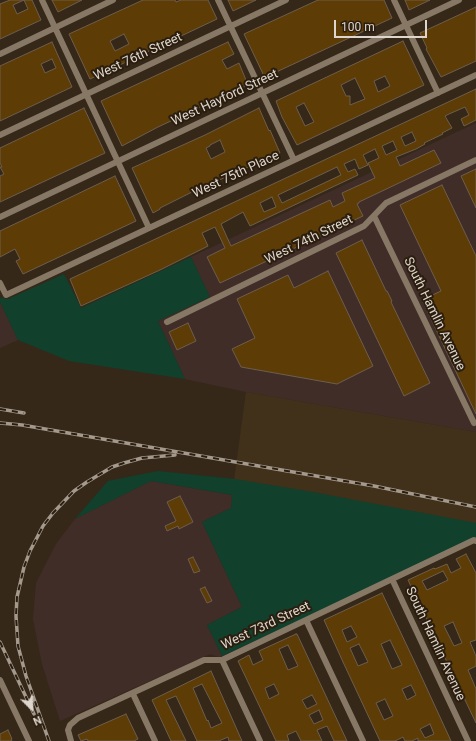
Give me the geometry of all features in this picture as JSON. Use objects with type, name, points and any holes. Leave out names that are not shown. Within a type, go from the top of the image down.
[{"type":"street","points":[[42,0],[149,228]]},
{"type":"street","points":[[0,54],[113,0]]},
{"type":"street","points":[[218,0],[294,160]]},
{"type":"street","name":"West 76th Street","points":[[0,135],[286,0]]},
{"type":"street","points":[[394,0],[438,93]]},
{"type":"street","name":"West Hayford Street","points":[[0,217],[459,0]]},
{"type":"street","name":"West 75th Place","points":[[0,283],[6,295],[476,74]]},
{"type":"street","name":"West 74th Street","points":[[167,322],[364,226],[386,203],[476,160]]},
{"type":"street","name":"South Hamlin Avenue","points":[[374,216],[474,423]]},
{"type":"street","name":"West 73rd Street","points":[[71,741],[68,730],[70,725],[78,718],[204,660],[222,660],[474,540],[476,541]]},
{"type":"street","name":"South Hamlin Avenue","points":[[392,579],[468,741]]},
{"type":"street","points":[[306,620],[363,741]]},
{"type":"street","points":[[222,660],[260,741]]},
{"type":"street","points":[[0,680],[29,741]]},
{"type":"street","points":[[133,694],[155,741]]},
{"type":"shaded area","points":[[476,123],[476,432],[246,392],[185,379],[158,321],[210,297],[191,257]]},
{"type":"shaded area","points":[[0,302],[18,340],[0,348]]},
{"type":"shaded area","points":[[246,392],[476,432],[476,538],[232,495]]},
{"type":"shaded area","points":[[151,481],[232,495],[231,508],[202,522],[242,607],[207,625],[222,656],[219,657],[210,654],[60,721],[42,664],[33,619],[36,583],[56,544],[75,519]]},
{"type":"green space","points":[[191,257],[210,297],[158,321],[185,379],[69,361],[18,340],[0,302],[0,299],[3,297],[8,299],[64,274],[81,308]]},
{"type":"green space","points":[[158,471],[235,479],[313,492],[476,523],[476,539],[222,656],[207,625],[242,607],[202,522],[231,508],[232,495],[151,481],[75,519],[108,481]]},
{"type":"building","points":[[10,0],[24,0],[32,0],[41,20],[0,39],[0,4]],"holes":[[[24,0],[28,9],[17,14],[13,5]]]},
{"type":"building","points":[[52,0],[82,0],[58,12]]},
{"type":"building","points":[[143,0],[175,0],[176,2],[181,0],[208,0],[217,19],[90,79],[69,34]],"holes":[[[124,34],[129,44],[115,51],[110,41]]]},
{"type":"building","points":[[228,0],[256,0],[233,11]]},
{"type":"building","points":[[318,0],[384,0],[392,18],[265,78],[244,34]]},
{"type":"building","points":[[405,0],[430,0],[409,10]]},
{"type":"building","points":[[476,7],[476,61],[441,77],[426,49],[427,48],[420,33]]},
{"type":"building","points":[[403,41],[424,85],[297,145],[282,117],[276,101]],"holes":[[[385,76],[390,86],[378,92],[374,81]],[[355,78],[365,99],[350,105],[350,96],[346,96],[341,85]],[[304,103],[314,122],[305,126],[296,107]]]},
{"type":"building","points":[[52,42],[72,87],[0,121],[0,66]],"holes":[[[52,59],[56,68],[45,73],[41,64]]]},
{"type":"building","points":[[228,42],[234,54],[222,60],[227,69],[239,63],[248,85],[158,127],[122,146],[101,101]]},
{"type":"building","points":[[476,89],[476,120],[464,126],[461,119],[469,115],[465,107],[449,114],[445,116],[452,128],[416,149],[396,157],[400,166],[434,150],[441,163],[359,202],[357,204],[363,216],[220,283],[207,257],[225,248],[215,227],[202,233],[208,246],[81,306],[70,279]],"holes":[[[412,132],[416,141],[405,146],[401,137]],[[393,141],[397,150],[386,155],[382,146]],[[375,149],[379,158],[368,163],[375,178],[342,193],[345,201],[333,207],[330,200],[231,246],[221,224],[243,212],[250,226],[358,175],[355,169],[348,172],[344,164],[355,159],[359,169],[368,165],[363,155]],[[337,167],[341,175],[282,203],[278,195]],[[272,197],[276,207],[264,212],[260,203]]]},
{"type":"building","points":[[84,108],[105,153],[0,202],[0,176],[4,174],[0,167],[2,167],[0,163],[0,148]]},
{"type":"building","points":[[259,108],[280,153],[190,193],[153,213],[132,168],[205,135]],"holes":[[[220,140],[225,152],[211,159],[206,148]]]},
{"type":"building","points":[[476,169],[476,208],[461,176]]},
{"type":"building","points":[[115,176],[136,221],[23,274],[16,261],[20,259],[15,249],[0,257],[0,231]]},
{"type":"building","points":[[442,185],[476,256],[476,414],[422,300],[441,291],[400,205]]},
{"type":"building","points":[[362,240],[430,383],[404,396],[336,253]]},
{"type":"building","points":[[328,271],[373,366],[337,384],[241,367],[232,349],[255,338],[237,299],[288,275],[294,288]]},
{"type":"building","points":[[188,323],[196,341],[177,350],[169,332]]},
{"type":"building","points":[[180,496],[193,522],[179,529],[178,526],[167,531],[165,526],[176,521],[167,502]]},
{"type":"building","points":[[466,554],[476,573],[476,640],[470,642],[476,656],[476,666],[468,670],[476,689],[476,723],[408,580],[434,568],[435,569],[447,564],[451,573],[461,568],[456,559]],"holes":[[[443,571],[448,580],[427,590],[422,581]],[[453,622],[462,643],[454,646],[444,626]]]},
{"type":"building","points":[[193,557],[200,571],[194,573],[188,559]]},
{"type":"building","points":[[205,587],[212,601],[207,603],[200,589]]},
{"type":"building","points":[[382,593],[451,741],[418,741],[418,738],[412,741],[405,741],[403,737],[395,741],[380,741],[324,620]],"holes":[[[351,626],[357,637],[347,642],[342,630]],[[390,640],[402,665],[392,669],[381,644]],[[359,644],[368,662],[358,666],[350,648]],[[411,685],[416,695],[407,700],[402,689]],[[385,699],[393,716],[384,720],[376,703]],[[430,724],[434,734],[425,738],[420,729]]]},
{"type":"building","points":[[297,634],[347,741],[334,741],[327,726],[317,730],[322,741],[301,741],[296,731],[287,735],[289,741],[276,741],[238,661],[249,655],[253,665],[263,660],[259,651]],"holes":[[[288,645],[298,666],[288,670],[279,649]],[[274,684],[279,694],[269,699],[265,688]],[[312,695],[317,704],[307,709],[302,700]],[[319,710],[323,720],[314,724],[309,715]]]},
{"type":"building","points":[[211,671],[242,741],[229,741],[228,737],[219,741],[197,741],[176,696],[166,700],[186,741],[171,741],[152,700]],"holes":[[[202,684],[222,723],[211,728],[193,688]]]},
{"type":"building","points":[[126,714],[138,739],[134,741],[88,741],[87,739],[81,741],[78,735]]},
{"type":"building","points":[[8,730],[12,741],[0,741],[0,734]]},
{"type":"railway","points":[[0,409],[24,413]]},
{"type":"railway","points":[[0,423],[22,425],[374,486],[476,507]]},
{"type":"railway","points":[[49,741],[26,676],[18,646],[16,616],[17,597],[24,567],[30,551],[43,526],[53,513],[74,491],[87,482],[112,467],[124,463],[142,458],[175,455]]},
{"type":"railway","points":[[0,642],[34,714]]}]
